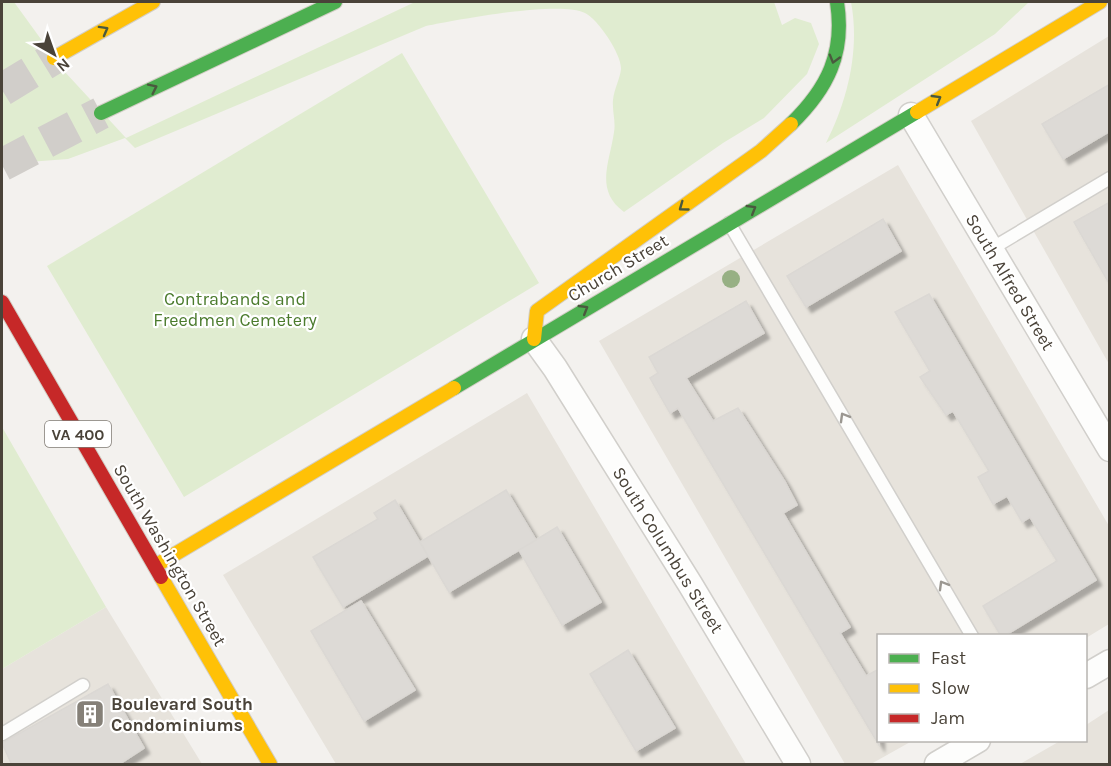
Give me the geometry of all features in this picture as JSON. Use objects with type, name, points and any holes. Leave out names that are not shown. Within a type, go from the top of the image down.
[{"type":"main road","points":[[54,58],[153,2]]},
{"type":"main road","points":[[101,113],[335,2]]},
{"type":"main road","points":[[534,339],[537,311],[761,151],[789,128],[814,101],[830,73],[840,38],[837,2]]},
{"type":"main road","name":"Church Street","points":[[155,566],[1100,2]]},
{"type":"main road","name":"South Washington Street","points":[[2,302],[270,765]]},
{"type":"street","name":"South Alfred Street","points":[[911,115],[1110,449]]},
{"type":"street","name":"South Columbus Street","points":[[534,339],[555,368],[690,584],[798,765]]},
{"type":"street","points":[[1087,675],[1110,662]]},
{"type":"street","points":[[937,765],[976,742]]},
{"type":"lane","points":[[991,249],[1110,178]]},
{"type":"lane","points":[[729,222],[971,634]]},
{"type":"lane","points":[[2,734],[83,685]]},
{"type":"shaded area","points":[[1109,36],[1109,364],[971,121]]},
{"type":"shaded area","points":[[898,165],[1109,526],[1109,624],[1087,637],[1087,634],[877,634],[877,742],[910,742],[871,764],[845,764],[599,341]]},
{"type":"shaded area","points":[[527,393],[746,764],[336,764],[223,575]]},
{"type":"shaded area","points":[[106,607],[202,764],[2,764],[2,669]]},
{"type":"shaded area","points":[[1109,710],[1109,764],[1020,764],[1058,742],[1087,742],[1087,724]]},
{"type":"green space","points":[[2,2],[14,2],[64,71],[126,138],[415,2],[774,2],[782,25],[795,18],[811,23],[819,44],[807,74],[764,118],[723,143],[624,212],[609,194],[606,175],[614,128],[613,100],[621,69],[620,63],[618,55],[602,30],[585,13],[554,9],[531,10],[426,26],[135,148],[125,138],[68,159],[2,164]]},
{"type":"green space","points":[[851,2],[1029,2],[995,34],[826,143],[834,127],[850,74],[854,38]]},
{"type":"green space","name":"Contrabands and Freedmen Cemetery","points":[[402,53],[539,283],[184,497],[47,266]]},
{"type":"green space","points":[[2,427],[106,607],[2,669]]},
{"type":"building","points":[[1110,84],[1110,131],[1063,159],[1042,124]]},
{"type":"building","points":[[1110,202],[1110,285],[1074,222]]},
{"type":"building","points":[[883,219],[901,251],[806,307],[787,276]]},
{"type":"building","points":[[929,294],[1096,580],[1007,634],[1000,634],[983,606],[1057,561],[1030,517],[1022,522],[1007,496],[993,504],[978,477],[989,471],[953,411],[946,415],[920,377],[930,371],[895,312]]},
{"type":"building","points":[[746,301],[764,333],[686,378],[713,421],[738,408],[785,482],[797,505],[783,513],[850,627],[840,633],[866,676],[877,670],[877,742],[678,408],[670,413],[650,378],[658,373],[649,357]]},
{"type":"building","points":[[506,490],[536,540],[449,592],[420,542]]},
{"type":"building","points":[[395,500],[428,556],[343,607],[313,557],[378,519],[374,513]]},
{"type":"building","points":[[557,527],[601,602],[562,625],[519,550]]},
{"type":"building","points":[[361,601],[415,690],[364,721],[311,631]]},
{"type":"building","points":[[628,650],[675,728],[636,751],[590,674]]},
{"type":"building","name":"Boulevard South Condominiums","points":[[108,684],[144,748],[118,765],[12,765],[2,743]]},
{"type":"tunnel","points":[[2,90],[54,58]]},
{"type":"tunnel","points":[[2,165],[101,113]]},
{"type":"traffic: fast","points":[[101,113],[335,2]]},
{"type":"traffic: fast","points":[[791,124],[815,97],[831,69],[838,38],[837,2]]},
{"type":"traffic: fast","points":[[454,388],[917,112]]},
{"type":"traffic: slow","points":[[54,58],[153,2]]},
{"type":"traffic: slow","points":[[917,112],[1100,2]]},
{"type":"traffic: slow","points":[[534,339],[537,311],[761,151],[791,124]]},
{"type":"traffic: slow","points":[[155,566],[454,388]]},
{"type":"traffic: slow","points":[[161,577],[270,764]]},
{"type":"traffic: jam","points":[[2,302],[161,577]]},
{"type":"place","name":"Boulevard South Condominiums","points":[[90,714]]}]
